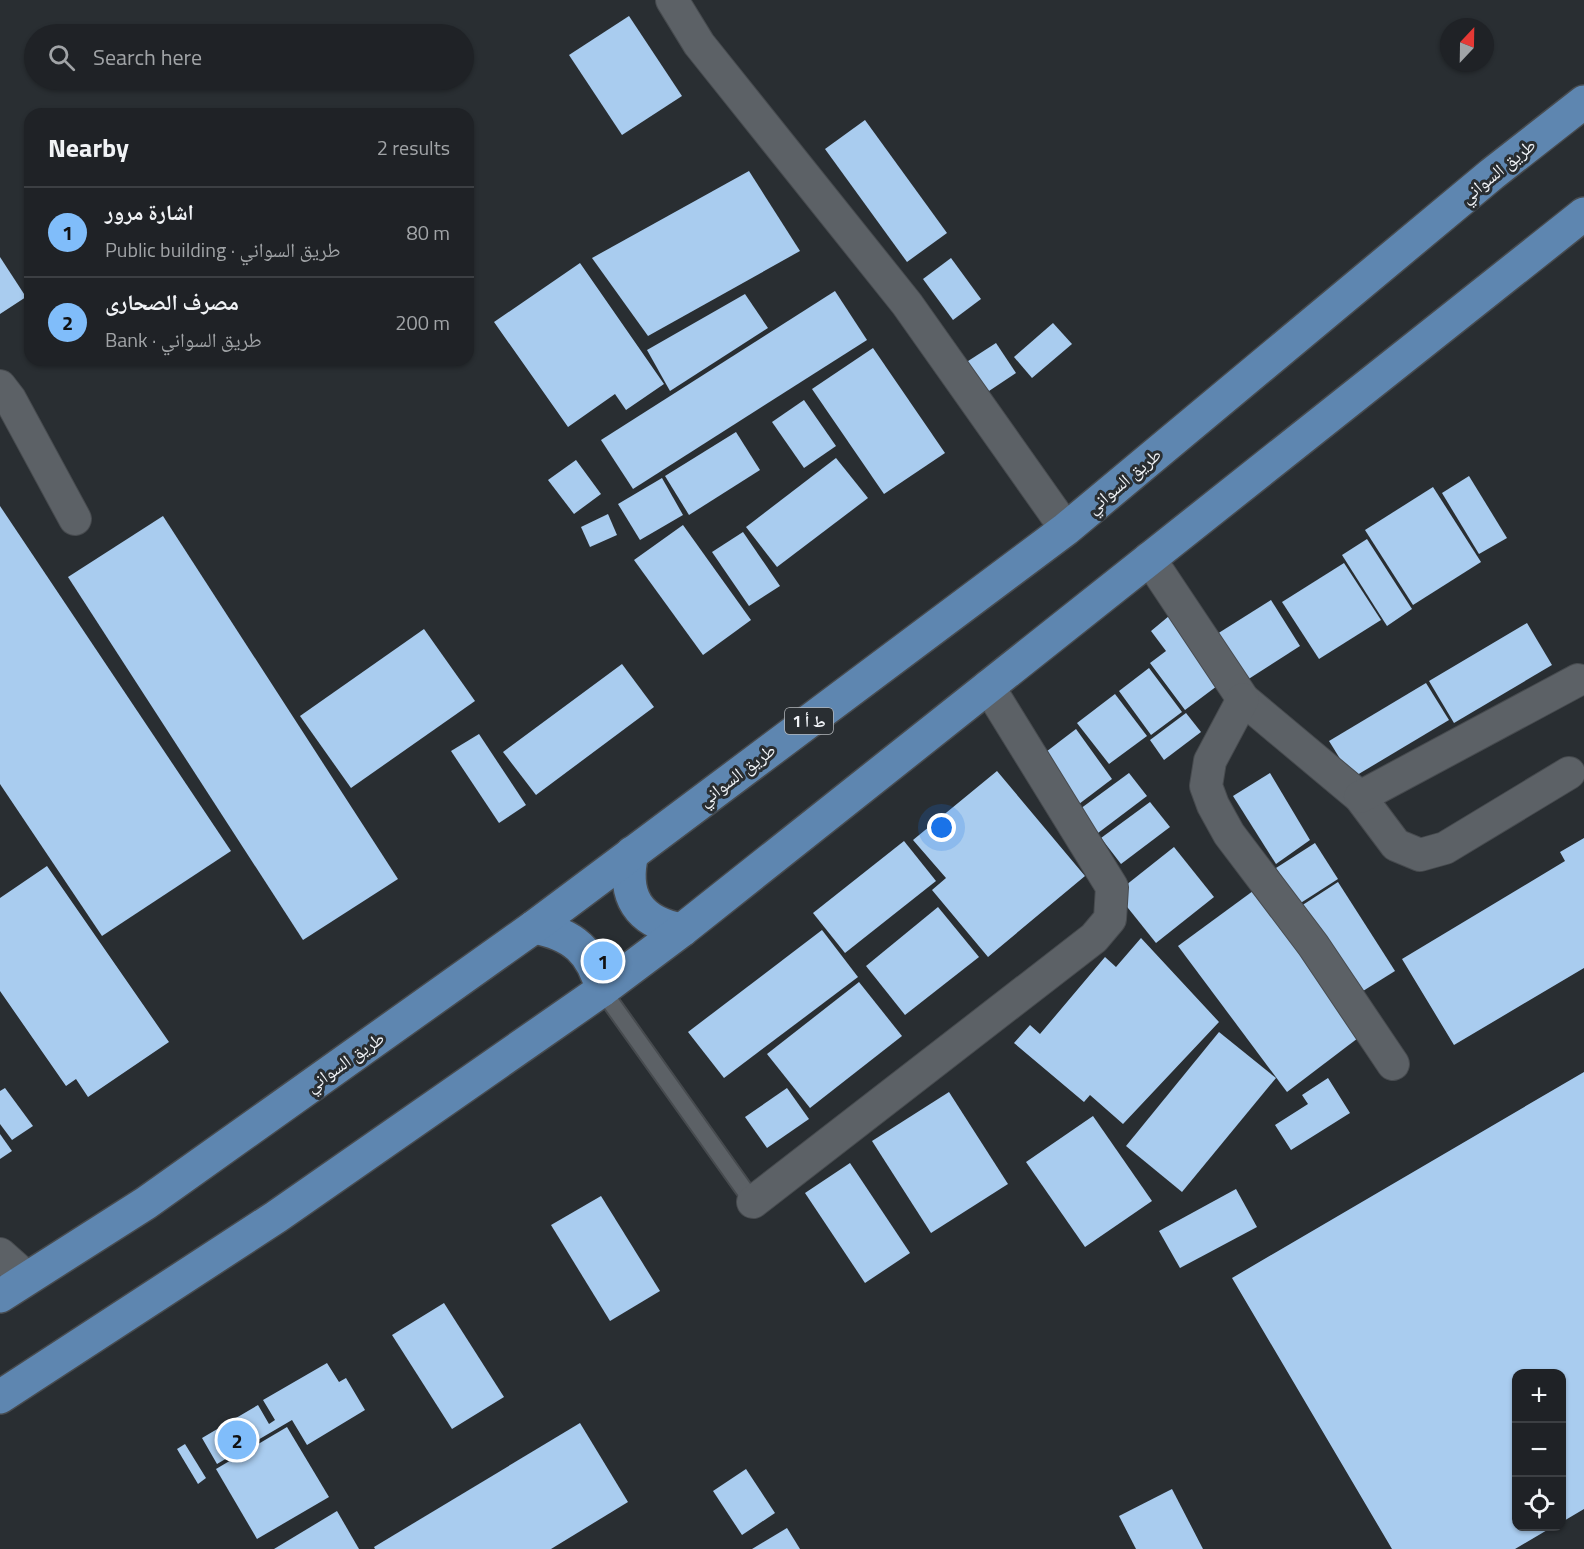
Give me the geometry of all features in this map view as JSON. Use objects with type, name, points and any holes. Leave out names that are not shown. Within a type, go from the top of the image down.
[{"type":"highway","name":"طريق السواني","points":[[0,1296],[146,1203],[534,927],[1066,529],[1492,174],[1584,102]]},
{"type":"highway","points":[[0,1397],[276,1217],[602,990],[682,930],[1584,214]]},
{"type":"highway","points":[[632,853],[628,870],[629,888],[636,905],[648,918],[664,927],[682,930]]},
{"type":"highway","points":[[534,927],[551,930],[566,937],[579,947],[591,959],[602,990]]},
{"type":"street","points":[[672,0],[699,44],[907,304],[1066,529]]},
{"type":"street","points":[[0,386],[10,399],[75,519]]},
{"type":"street","points":[[1149,558],[1243,699],[1360,797],[1396,845],[1420,855],[1445,848],[1569,773]]},
{"type":"street","points":[[1360,797],[1578,680]]},
{"type":"street","points":[[753,1202],[1094,938],[1110,918],[1112,887],[988,686]]},
{"type":"street","points":[[1243,699],[1210,761],[1206,786],[1213,806],[1230,834],[1313,945],[1393,1064]]},
{"type":"street","points":[[0,1254],[27,1278]]},
{"type":"lane","points":[[602,990],[753,1202]]},
{"type":"building","points":[[629,16],[682,96],[622,135],[569,55]]},
{"type":"building","points":[[865,120],[947,233],[907,262],[825,149]]},
{"type":"building","points":[[749,171],[800,251],[648,336],[592,258]]},
{"type":"building","points":[[0,257],[24,294],[24,298],[0,314]]},
{"type":"building","points":[[951,258],[981,299],[953,320],[923,279]]},
{"type":"building","points":[[580,263],[664,384],[626,410],[615,394],[568,427],[494,322]]},
{"type":"building","points":[[835,291],[867,340],[633,489],[601,440]]},
{"type":"building","points":[[745,294],[768,328],[670,391],[647,350]]},
{"type":"building","points":[[1053,323],[1072,344],[1032,378],[1014,357]]},
{"type":"building","points":[[996,343],[1016,373],[986,393],[965,363]]},
{"type":"building","points":[[873,348],[945,453],[884,494],[812,389]]},
{"type":"building","points":[[804,400],[836,446],[804,468],[772,422]]},
{"type":"building","points":[[736,432],[760,470],[689,515],[665,476]]},
{"type":"building","points":[[836,458],[868,498],[777,567],[746,527]]},
{"type":"building","points":[[576,460],[601,494],[574,514],[548,480]]},
{"type":"building","points":[[1469,476],[1507,538],[1479,554],[1442,493]]},
{"type":"building","points":[[662,478],[683,515],[640,540],[618,504]]},
{"type":"building","points":[[1433,487],[1481,562],[1413,605],[1365,530]]},
{"type":"building","points":[[0,506],[231,851],[102,936],[0,784]]},
{"type":"building","points":[[608,514],[617,535],[590,547],[581,527]]},
{"type":"building","points":[[163,516],[398,879],[303,940],[68,577]]},
{"type":"building","points":[[683,525],[751,620],[703,655],[634,560]]},
{"type":"building","points":[[743,532],[780,586],[749,606],[712,552]]},
{"type":"building","points":[[1367,539],[1412,609],[1387,626],[1342,555]]},
{"type":"building","points":[[1344,563],[1381,620],[1319,659],[1282,602]]},
{"type":"building","points":[[1271,600],[1300,646],[1247,680],[1217,634]]},
{"type":"building","points":[[1169,616],[1221,683],[1185,710],[1150,663],[1166,651],[1151,631]]},
{"type":"building","points":[[1527,623],[1552,665],[1454,723],[1429,681]]},
{"type":"building","points":[[424,629],[475,701],[351,788],[300,716]]},
{"type":"building","points":[[622,664],[654,707],[536,795],[503,752]]},
{"type":"building","points":[[1149,668],[1182,712],[1151,735],[1119,691]]},
{"type":"building","points":[[1426,683],[1449,720],[1352,778],[1329,741]]},
{"type":"building","points":[[1115,694],[1147,736],[1109,764],[1077,723]]},
{"type":"building","points":[[1186,713],[1201,732],[1164,760],[1150,740]]},
{"type":"building","points":[[1076,729],[1112,779],[1075,807],[1038,758]]},
{"type":"building","points":[[479,734],[526,805],[499,823],[451,751]]},
{"type":"building","points":[[997,771],[1085,876],[988,957],[932,890],[946,878],[913,840]]},
{"type":"building","points":[[1129,773],[1147,796],[1098,833],[1080,809]]},
{"type":"building","points":[[1270,773],[1310,840],[1276,864],[1233,796]]},
{"type":"building","points":[[1150,802],[1170,827],[1121,864],[1101,838]]},
{"type":"building","points":[[1584,838],[1584,968],[1454,1045],[1402,959],[1565,861],[1560,852]]},
{"type":"building","points":[[904,841],[936,881],[845,953],[813,913]]},
{"type":"building","points":[[1315,843],[1338,879],[1299,904],[1276,868]]},
{"type":"building","points":[[1174,847],[1214,897],[1156,943],[1116,893]]},
{"type":"building","points":[[47,866],[169,1042],[88,1097],[76,1079],[66,1086],[0,991],[0,898]]},
{"type":"building","points":[[1338,882],[1395,971],[1355,996],[1298,908]]},
{"type":"building","points":[[1253,891],[1362,1035],[1287,1092],[1178,946]]},
{"type":"building","points":[[938,907],[979,957],[905,1015],[866,966]]},
{"type":"building","points":[[822,930],[858,977],[724,1078],[688,1032]]},
{"type":"building","points":[[1141,938],[1219,1022],[1123,1124],[1090,1095],[1084,1102],[1014,1043],[1030,1025],[1040,1034],[1105,957],[1116,967]]},
{"type":"building","points":[[859,982],[902,1036],[810,1108],[767,1054]]},
{"type":"building","points":[[1219,1032],[1276,1078],[1182,1192],[1126,1146]]},
{"type":"building","points":[[1584,1072],[1584,1509],[1566,1520],[1566,1369],[1512,1369],[1512,1531],[1546,1531],[1515,1549],[1392,1549],[1232,1278]]},
{"type":"building","points":[[1328,1078],[1350,1113],[1291,1150],[1275,1125],[1308,1104],[1302,1095]]},
{"type":"building","points":[[5,1088],[33,1126],[12,1140],[0,1124],[0,1091]]},
{"type":"building","points":[[787,1088],[809,1119],[767,1148],[745,1117]]},
{"type":"building","points":[[949,1092],[1008,1184],[931,1233],[872,1141]]},
{"type":"building","points":[[1093,1116],[1152,1201],[1085,1247],[1026,1162]]},
{"type":"building","points":[[0,1134],[12,1151],[0,1159]]},
{"type":"building","points":[[850,1163],[910,1253],[865,1283],[805,1193]]},
{"type":"building","points":[[1236,1189],[1257,1227],[1180,1268],[1159,1231]]},
{"type":"building","points":[[601,1196],[660,1291],[610,1321],[551,1225]]},
{"type":"building","points":[[444,1303],[504,1397],[452,1429],[392,1335]]},
{"type":"building","points":[[327,1363],[339,1382],[346,1378],[365,1410],[307,1445],[292,1420],[217,1464],[202,1438],[258,1405],[269,1424],[275,1420],[263,1400]]},
{"type":"building","points":[[580,1423],[628,1502],[551,1549],[375,1549],[374,1547]]},
{"type":"building","points":[[287,1427],[329,1497],[257,1539],[216,1469]]},
{"type":"building","points":[[185,1444],[206,1478],[198,1484],[177,1449]]},
{"type":"building","points":[[746,1469],[775,1513],[742,1535],[713,1491]]},
{"type":"building","points":[[1172,1489],[1203,1549],[1136,1549],[1119,1516]]},
{"type":"building","points":[[337,1511],[359,1549],[274,1549]]},
{"type":"building","points":[[787,1528],[800,1549],[752,1549]]},
{"type":"place","name":"اشارة مرور","points":[[603,961]]},
{"type":"place","name":"مصرف الصحارى","points":[[237,1440]]}]
